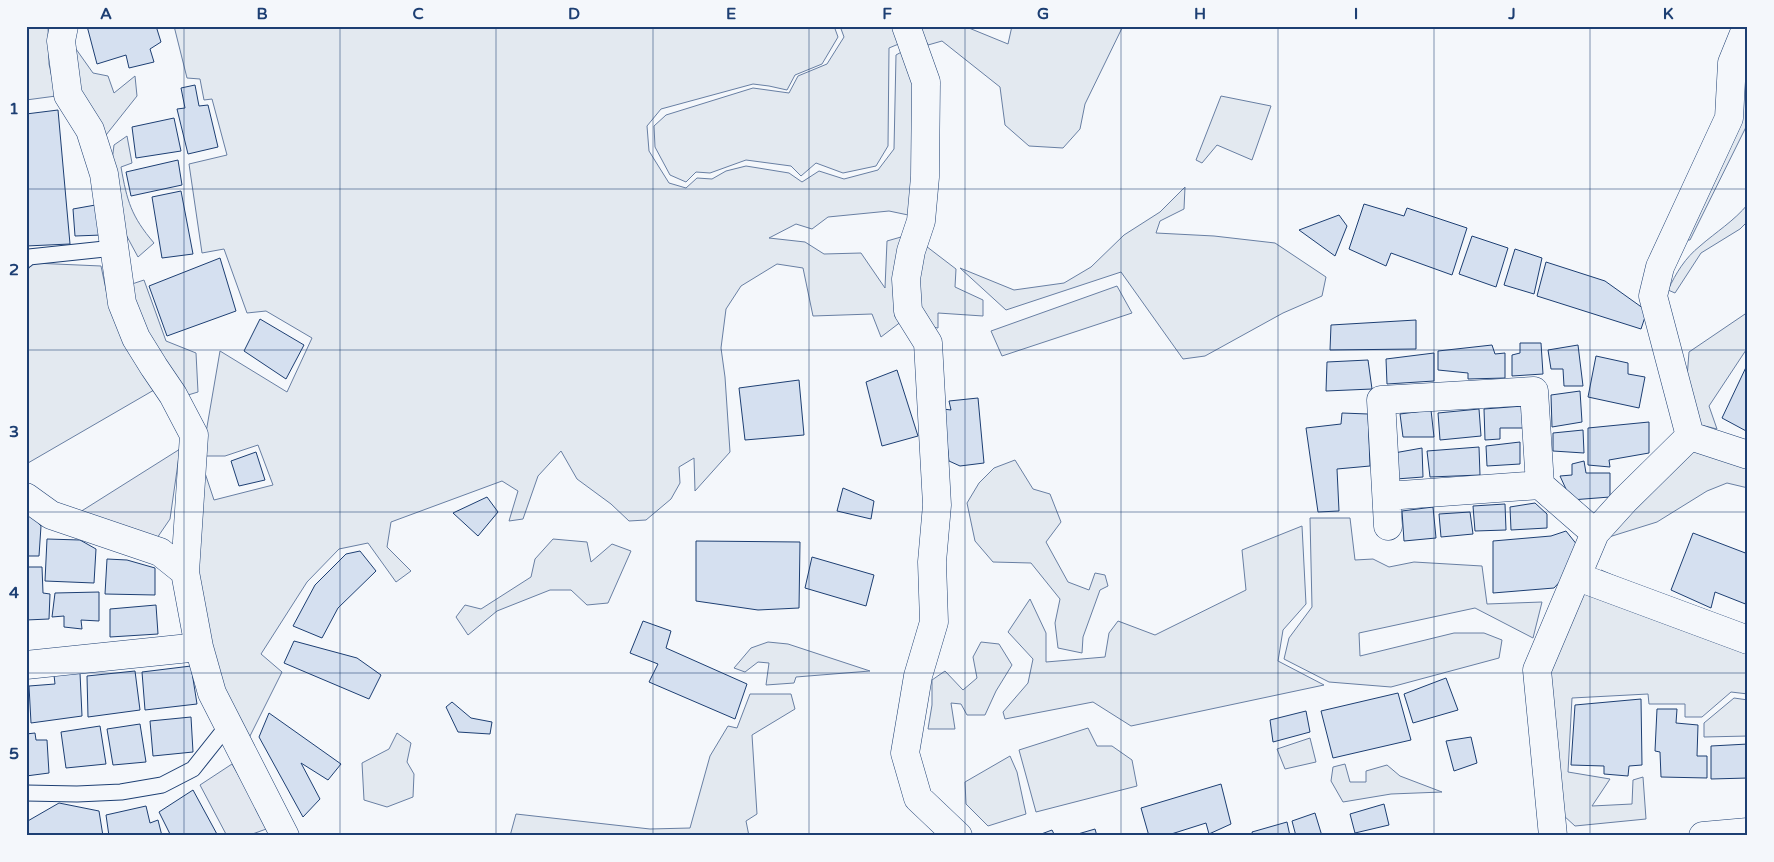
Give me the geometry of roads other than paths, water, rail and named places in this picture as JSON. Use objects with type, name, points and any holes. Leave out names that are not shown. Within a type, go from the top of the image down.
[{"type":"street","points":[[64,26],[61,41],[68,95],[90,130],[104,174],[122,303],[136,338],[154,368],[173,394],[194,435],[185,572],[199,647],[212,693],[284,836]]},
{"type":"street","points":[[906,26],[926,82],[925,177],[920,221],[911,251],[906,278],[908,310],[928,342],[937,505],[932,562],[934,622],[918,676],[904,753],[918,798],[958,836]]},
{"type":"street","points":[[1690,436],[1653,296],[1660,267],[1729,118],[1732,63],[1747,26]]},
{"type":"street","points":[[1388,526],[1381,400],[1534,391],[1540,484],[1595,533]]},
{"type":"street","points":[[1690,436],[1748,455]]},
{"type":"street","points":[[1553,836],[1537,670],[1595,533],[1624,501],[1690,436]]},
{"type":"street","points":[[1387,496],[1540,484]]},
{"type":"street","points":[[26,496],[51,516],[160,552],[185,572]]},
{"type":"street","points":[[1578,577],[1748,640]]},
{"type":"street","points":[[26,666],[199,647]]},
{"type":"street","points":[[1703,836],[1748,832]]},
{"type":"lane","points":[[26,260],[29,257],[114,248]]},
{"type":"lane","points":[[26,793],[77,794],[121,792],[162,785],[193,769],[228,725]]}]
